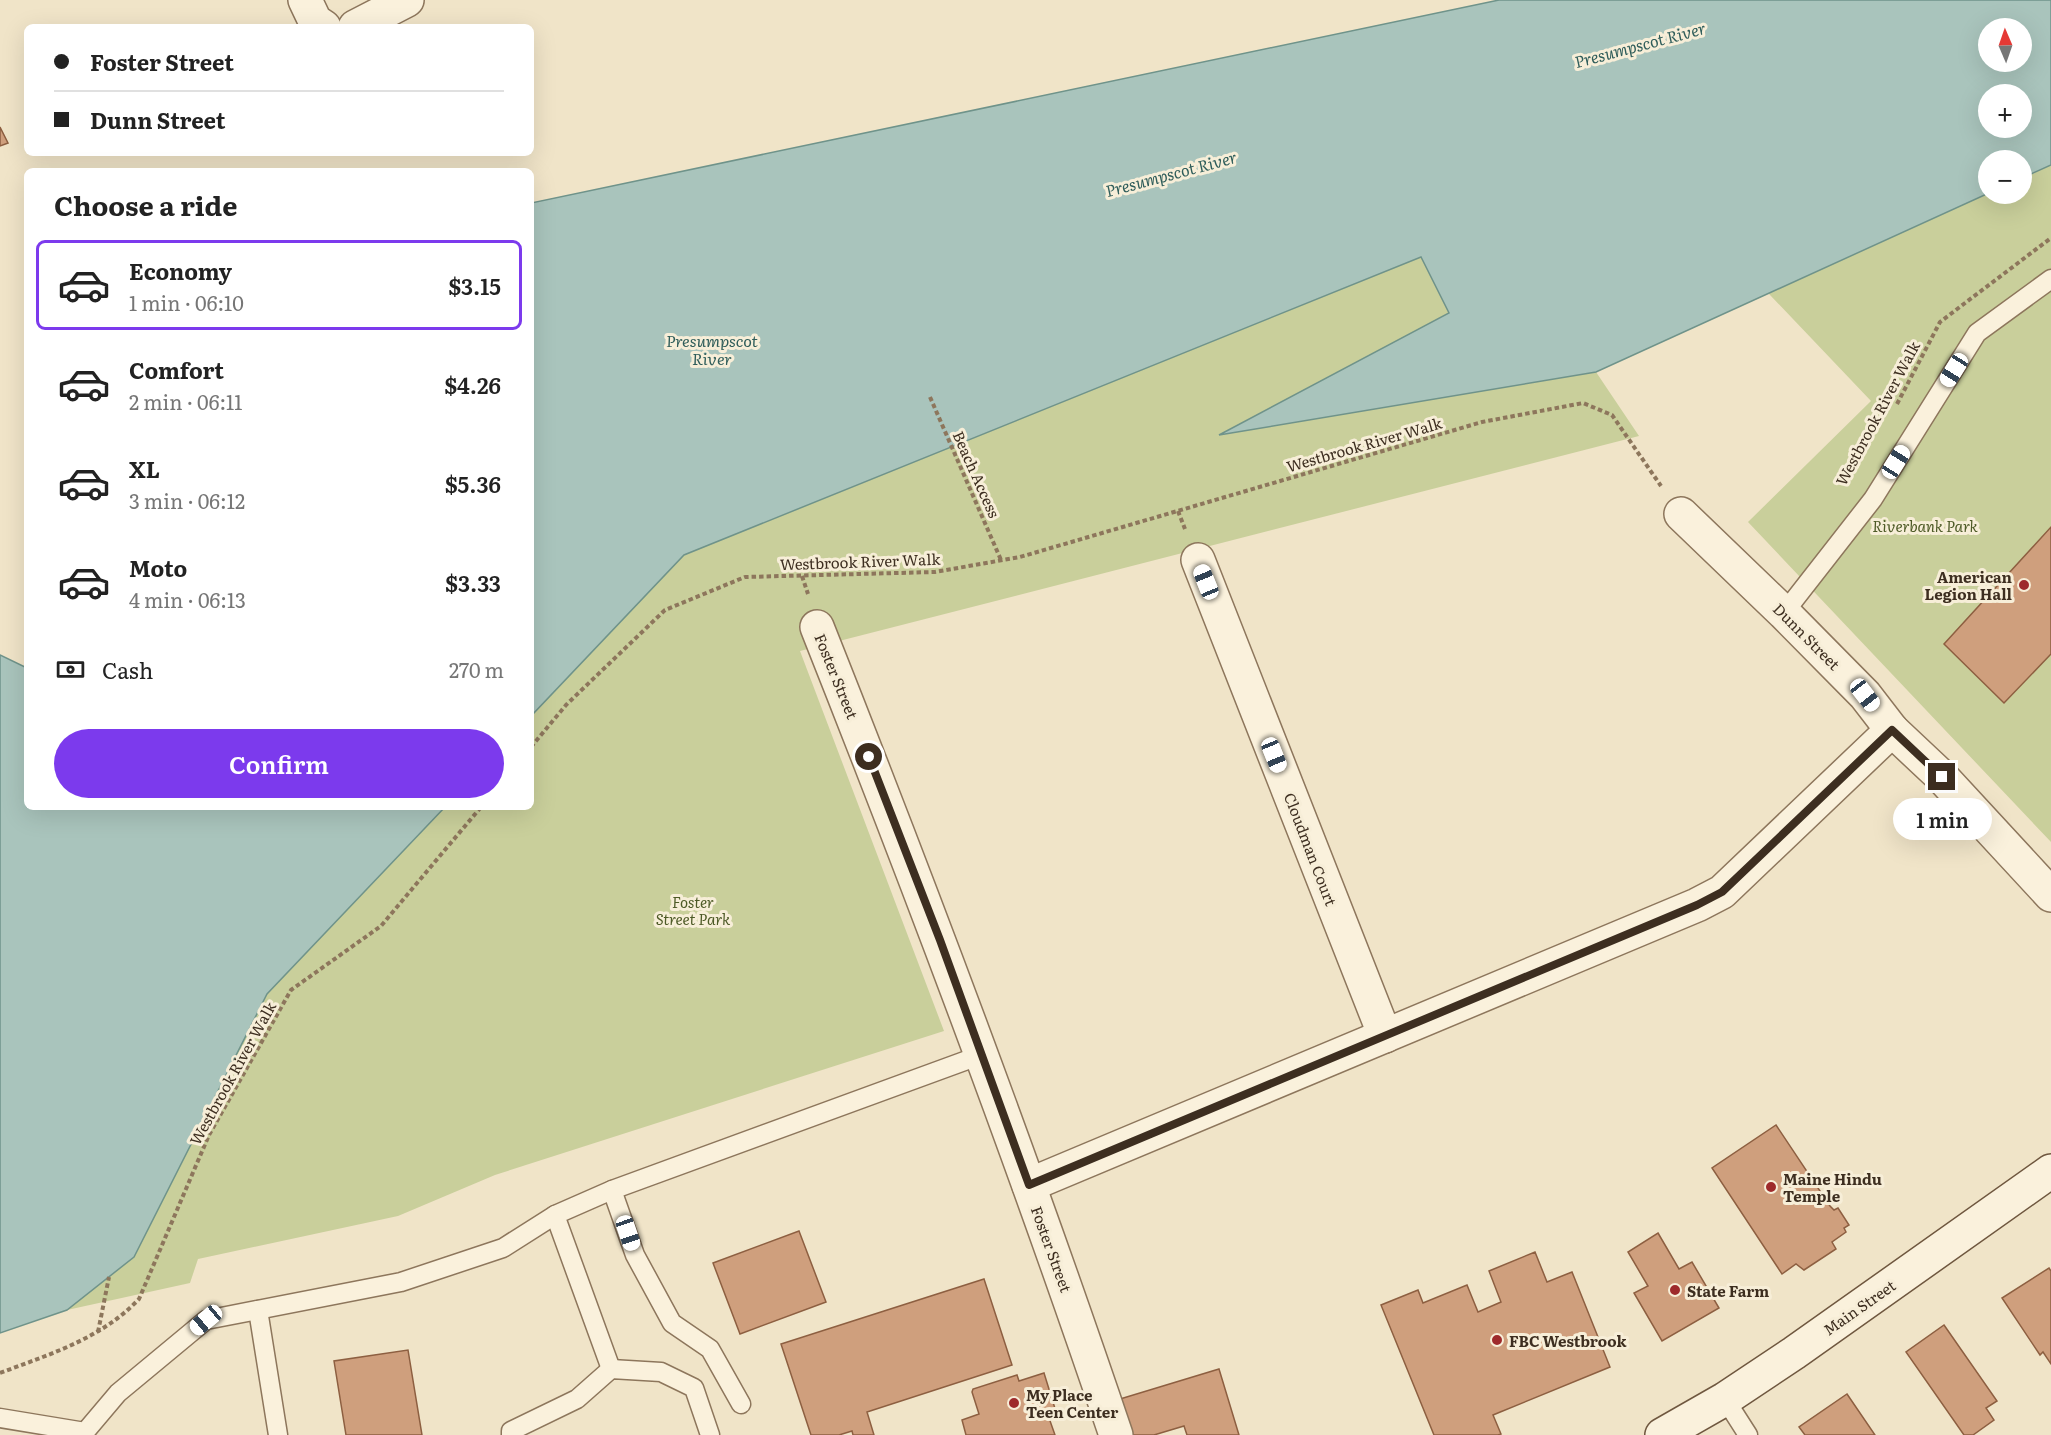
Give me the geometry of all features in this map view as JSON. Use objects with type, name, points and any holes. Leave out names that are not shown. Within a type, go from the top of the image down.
[{"type":"street","points":[[305,0],[315,21],[320,24]]},
{"type":"street","points":[[361,24],[407,0]]},
{"type":"street","name":"Dunn Street","points":[[1680,514],[1784,613],[1865,695],[1892,730],[1942,777],[2051,895]]},
{"type":"street","name":"Cloudman Court","points":[[1198,560],[1385,1036]]},
{"type":"street","name":"Foster Street","points":[[818,627],[907,854],[1029,1185],[1116,1435]]},
{"type":"street","points":[[1029,1185],[1697,905],[1722,892],[1892,730]]},
{"type":"street","name":"Main Street","points":[[1662,1435],[1725,1399],[1794,1353],[2051,1171]]},
{"type":"lane","points":[[1784,613],[1873,500],[1977,333],[2051,279]]},
{"type":"lane","points":[[0,1418],[85,1432],[117,1393],[206,1320],[401,1282],[502,1248],[555,1215],[612,1190],[981,1055]]},
{"type":"lane","points":[[612,1190],[635,1255],[672,1323],[711,1349],[741,1404]]},
{"type":"lane","points":[[555,1215],[611,1369]]},
{"type":"lane","points":[[258,1310],[278,1435]]},
{"type":"lane","points":[[511,1433],[577,1399],[611,1369],[661,1372],[694,1388],[710,1435]]},
{"type":"lane","points":[[1725,1399],[1748,1435]]},
{"type":"path","name":"Westbrook River Walk","points":[[1895,406],[1940,322],[2051,238]]},
{"type":"path","name":"Beach Access","points":[[930,397],[1001,560]]},
{"type":"path","name":"Westbrook River Walk","points":[[534,743],[566,705],[665,610],[746,577],[935,573],[1001,560],[1482,422],[1583,403],[1612,415],[1680,514]]},
{"type":"path","name":"Westbrook River Walk","points":[[0,1373],[98,1333],[120,1319],[139,1299],[209,1135],[291,990],[381,926],[478,810]]},
{"type":"path","points":[[98,1333],[109,1277]]},
{"type":"green space","name":"Riverbank Park","points":[[2051,156],[2051,842],[1748,522],[1871,401],[1751,275],[1978,186],[1978,204],[2032,204],[2032,165]]},
{"type":"green space","name":"Foster Street Park","points":[[1421,257],[1450,313],[1221,434],[1596,372],[1639,436],[800,651],[944,1031],[495,1175],[398,1216],[198,1259],[190,1283],[67,1310],[134,1257],[267,994],[442,810],[534,810],[534,713],[684,555]]},
{"type":"water","name":"Presumpscot River","points":[[1499,0],[2051,0],[2051,165],[2032,174],[2032,150],[1978,150],[1978,198],[1596,372],[1219,435],[1449,313],[1421,257],[684,555],[534,713],[534,202]]},
{"type":"water","points":[[0,655],[24,667],[24,810],[442,810],[267,994],[134,1257],[67,1310],[0,1333]]},
{"type":"building","points":[[0,127],[8,143],[0,146]]},
{"type":"building","name":"American Legion Hall","points":[[2051,527],[2051,654],[2004,703],[1944,644]]},
{"type":"building","name":"Maine Hindu Temple","points":[[1776,1125],[1830,1206],[1834,1210],[1838,1208],[1849,1225],[1844,1228],[1846,1232],[1832,1242],[1836,1249],[1804,1270],[1796,1264],[1782,1274],[1712,1168]]},
{"type":"building","points":[[799,1231],[826,1302],[740,1334],[713,1263]]},
{"type":"building","name":"State Farm","points":[[1658,1233],[1679,1269],[1692,1262],[1719,1308],[1662,1341],[1634,1293],[1648,1286],[1628,1252]]},
{"type":"building","name":"FBC Westbrook","points":[[1535,1252],[1547,1282],[1572,1272],[1610,1367],[1493,1415],[1501,1434],[1434,1435],[1381,1305],[1418,1290],[1423,1303],[1467,1285],[1478,1312],[1501,1302],[1489,1271]]},
{"type":"building","points":[[2049,1268],[2051,1271],[2051,1364],[2043,1352],[2040,1355],[2002,1298]]},
{"type":"building","points":[[984,1279],[1012,1365],[867,1412],[874,1435],[853,1435],[852,1431],[839,1435],[811,1435],[781,1344]]},
{"type":"building","points":[[1944,1325],[1997,1401],[1986,1408],[1994,1420],[1973,1435],[1964,1435],[1906,1352]]},
{"type":"building","points":[[408,1350],[422,1435],[346,1435],[334,1361]]},
{"type":"building","points":[[1219,1369],[1239,1435],[1187,1435],[1184,1426],[1154,1435],[1131,1435],[1120,1399]]},
{"type":"building","name":"My Place Teen Center","points":[[1044,1373],[1057,1415],[1049,1418],[1055,1435],[966,1435],[962,1420],[979,1414],[973,1389],[1017,1375],[1019,1381]]},
{"type":"building","points":[[1847,1394],[1875,1435],[1805,1435],[1799,1427]]},
{"type":"place","name":"American Legion Hall","points":[[2024,585]]},
{"type":"place","name":"Maine Hindu Temple","points":[[1771,1187]]},
{"type":"place","name":"State Farm","points":[[1675,1290]]},
{"type":"place","name":"FBC Westbrook","points":[[1497,1340]]},
{"type":"place","name":"My Place Teen Center","points":[[1014,1403]]},
{"type":"route","points":[[869,757],[940,940],[1017,1158],[1029,1185],[1697,905],[1722,892],[1892,730],[1942,777]]}]
